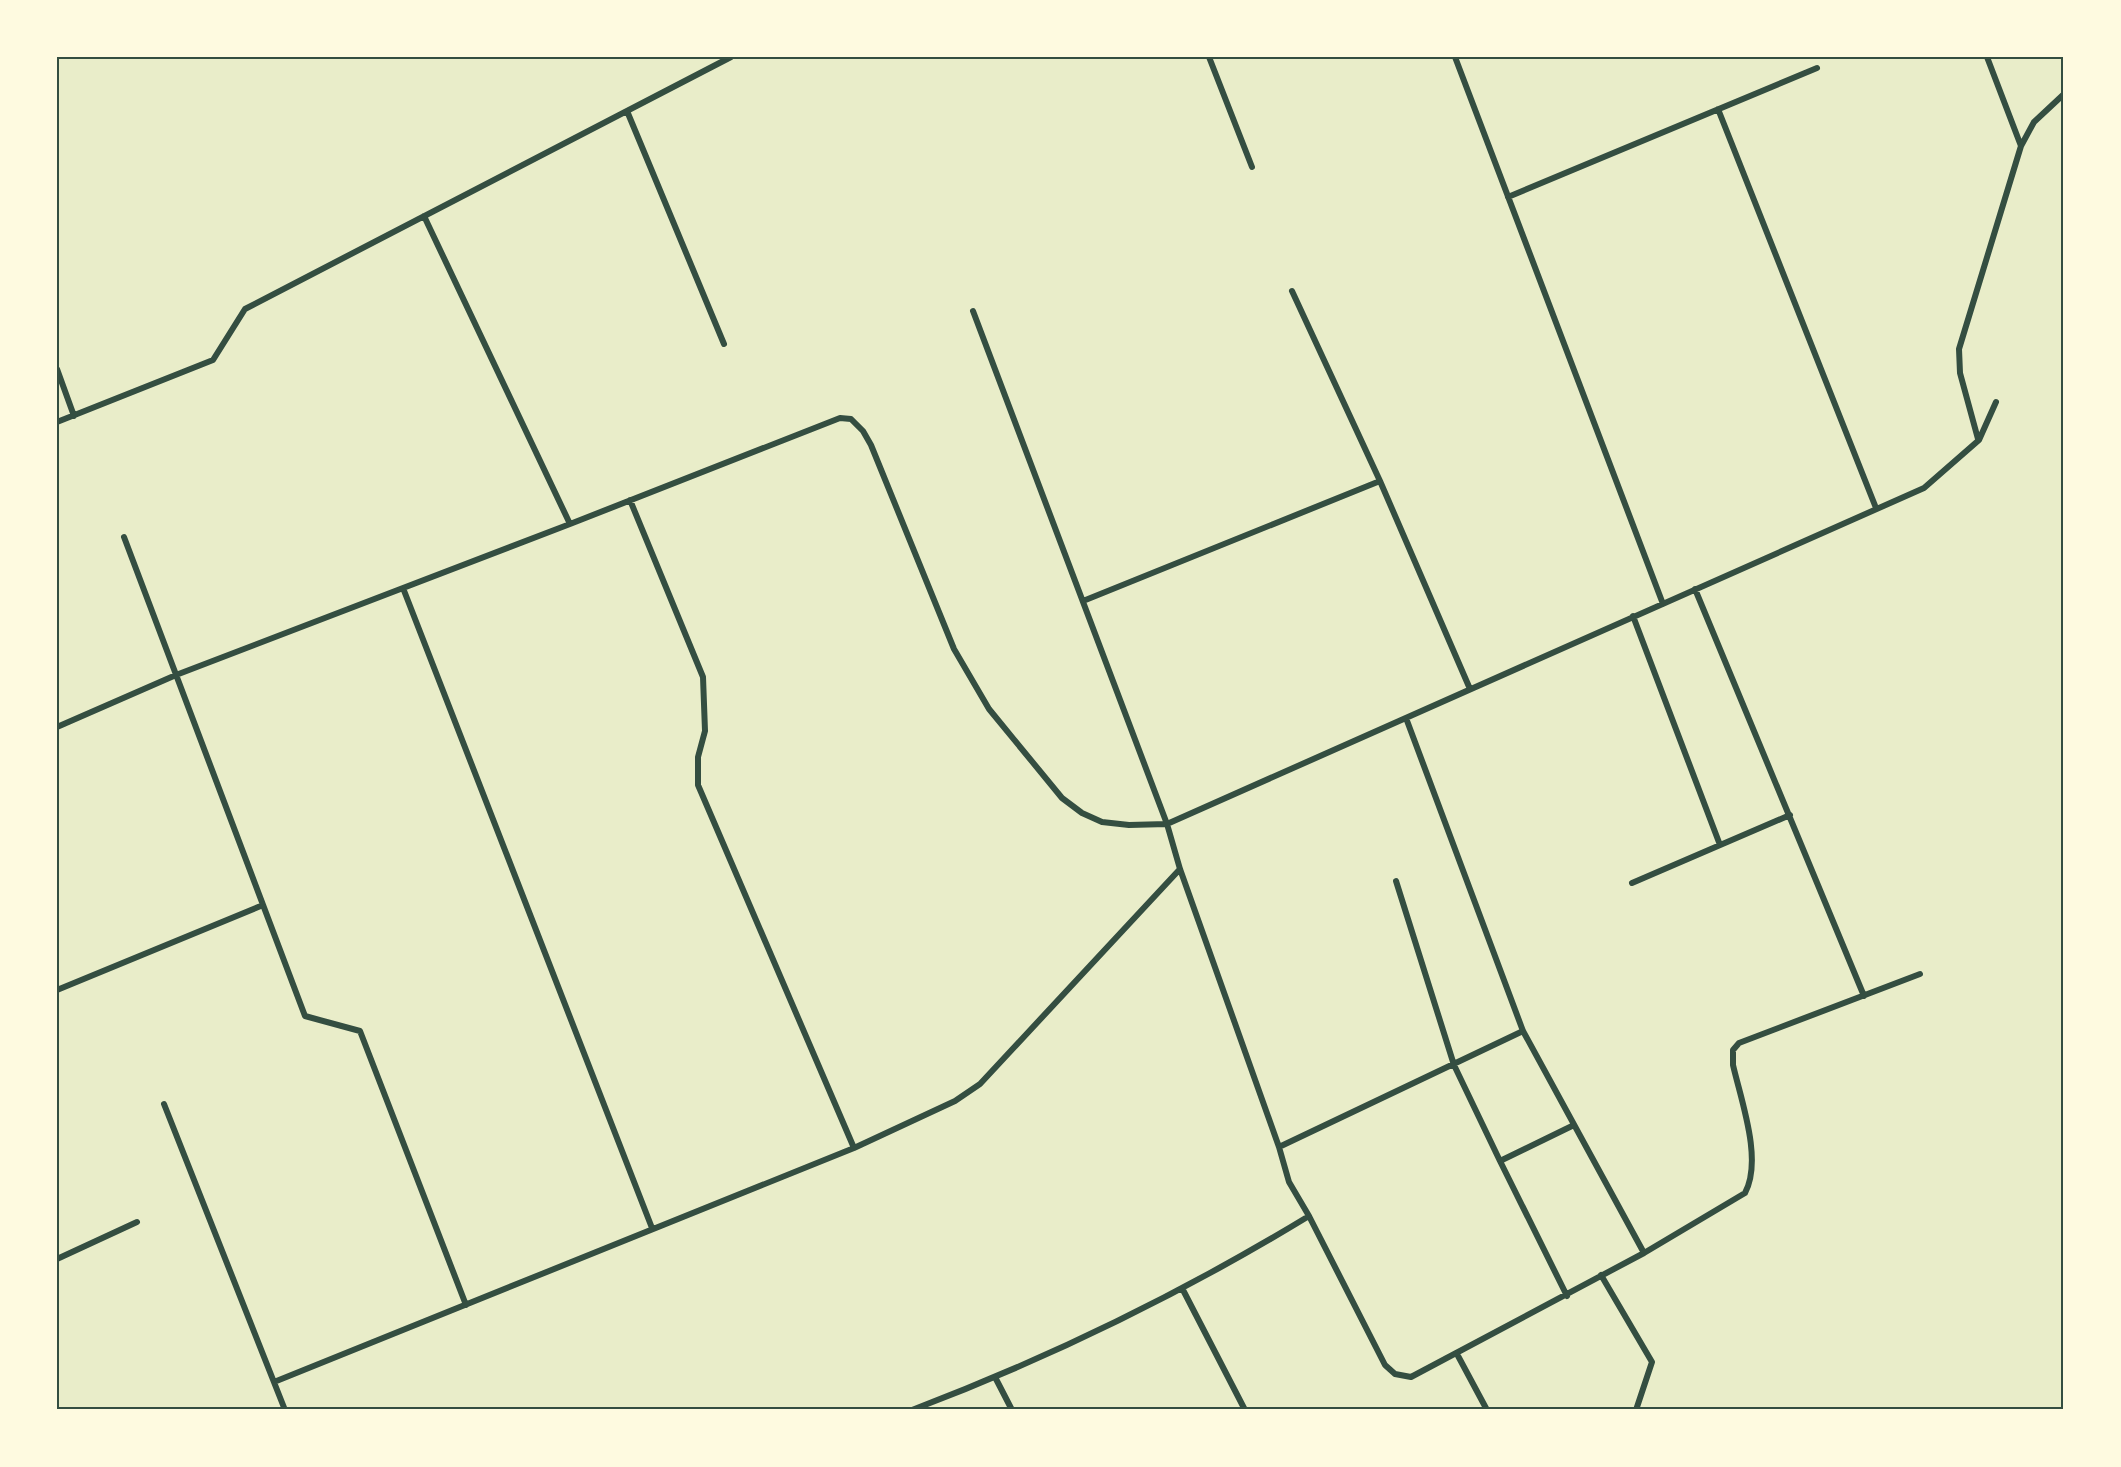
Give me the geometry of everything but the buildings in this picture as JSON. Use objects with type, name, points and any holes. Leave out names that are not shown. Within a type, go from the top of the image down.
[{"type":"street","points":[[57,422],[213,360],[245,309],[731,57]]},
{"type":"street","points":[[1209,57],[1252,167]]},
{"type":"street","points":[[1455,57],[1663,604]]},
{"type":"street","points":[[1987,57],[2021,146]]},
{"type":"street","points":[[1508,197],[1817,68]]},
{"type":"street","points":[[1978,440],[1960,373],[1959,349],[2021,146],[2034,122],[2064,94]]},
{"type":"street","points":[[1718,110],[1876,508]]},
{"type":"street","points":[[627,111],[724,344]]},
{"type":"street","points":[[424,216],[570,524]]},
{"type":"street","points":[[1292,291],[1380,481],[1470,689]]},
{"type":"street","points":[[973,311],[1167,824],[1180,869],[1279,1147],[1289,1182],[1309,1216],[1385,1365],[1395,1374],[1411,1377],[1457,1354],[1644,1253],[1745,1193],[1752,1181],[1753,1157],[1733,1065],[1733,1050],[1739,1043],[1920,974]]},
{"type":"street","points":[[57,369],[74,416]]},
{"type":"street","points":[[57,727],[176,675],[840,418],[851,419],[863,431],[871,445],[954,649],[989,710],[1062,798],[1082,813],[1102,822],[1129,825],[1167,824],[1924,488],[1978,440],[1996,402]]},
{"type":"street","points":[[1083,601],[1380,481]]},
{"type":"street","points":[[630,500],[703,677],[705,731],[698,757],[698,785],[854,1148]]},
{"type":"street","points":[[124,537],[305,1016],[360,1031],[466,1305]]},
{"type":"street","points":[[403,588],[652,1228]]},
{"type":"street","points":[[1695,589],[1864,996]]},
{"type":"street","points":[[1633,616],[1720,845]]},
{"type":"street","points":[[1406,718],[1523,1031],[1644,1253]]},
{"type":"street","points":[[1632,883],[1790,815]]},
{"type":"street","points":[[274,1382],[854,1148],[955,1101],[980,1084],[1180,869]]},
{"type":"street","points":[[1396,881],[1454,1065],[1567,1296]]},
{"type":"street","points":[[57,990],[263,904]]},
{"type":"street","points":[[1279,1147],[1523,1031]]},
{"type":"street","points":[[164,1104],[285,1410]]},
{"type":"street","points":[[1500,1161],[1574,1125]]},
{"type":"street","points":[[912,1410],[996,1378],[1182,1288],[1228,1265],[1309,1216]]},
{"type":"street","points":[[57,1259],[137,1222]]},
{"type":"street","points":[[1601,1275],[1652,1362],[1636,1410]]},
{"type":"street","points":[[1182,1288],[1245,1410]]},
{"type":"street","points":[[1457,1354],[1487,1410]]},
{"type":"street","points":[[996,1378],[1012,1410]]}]
